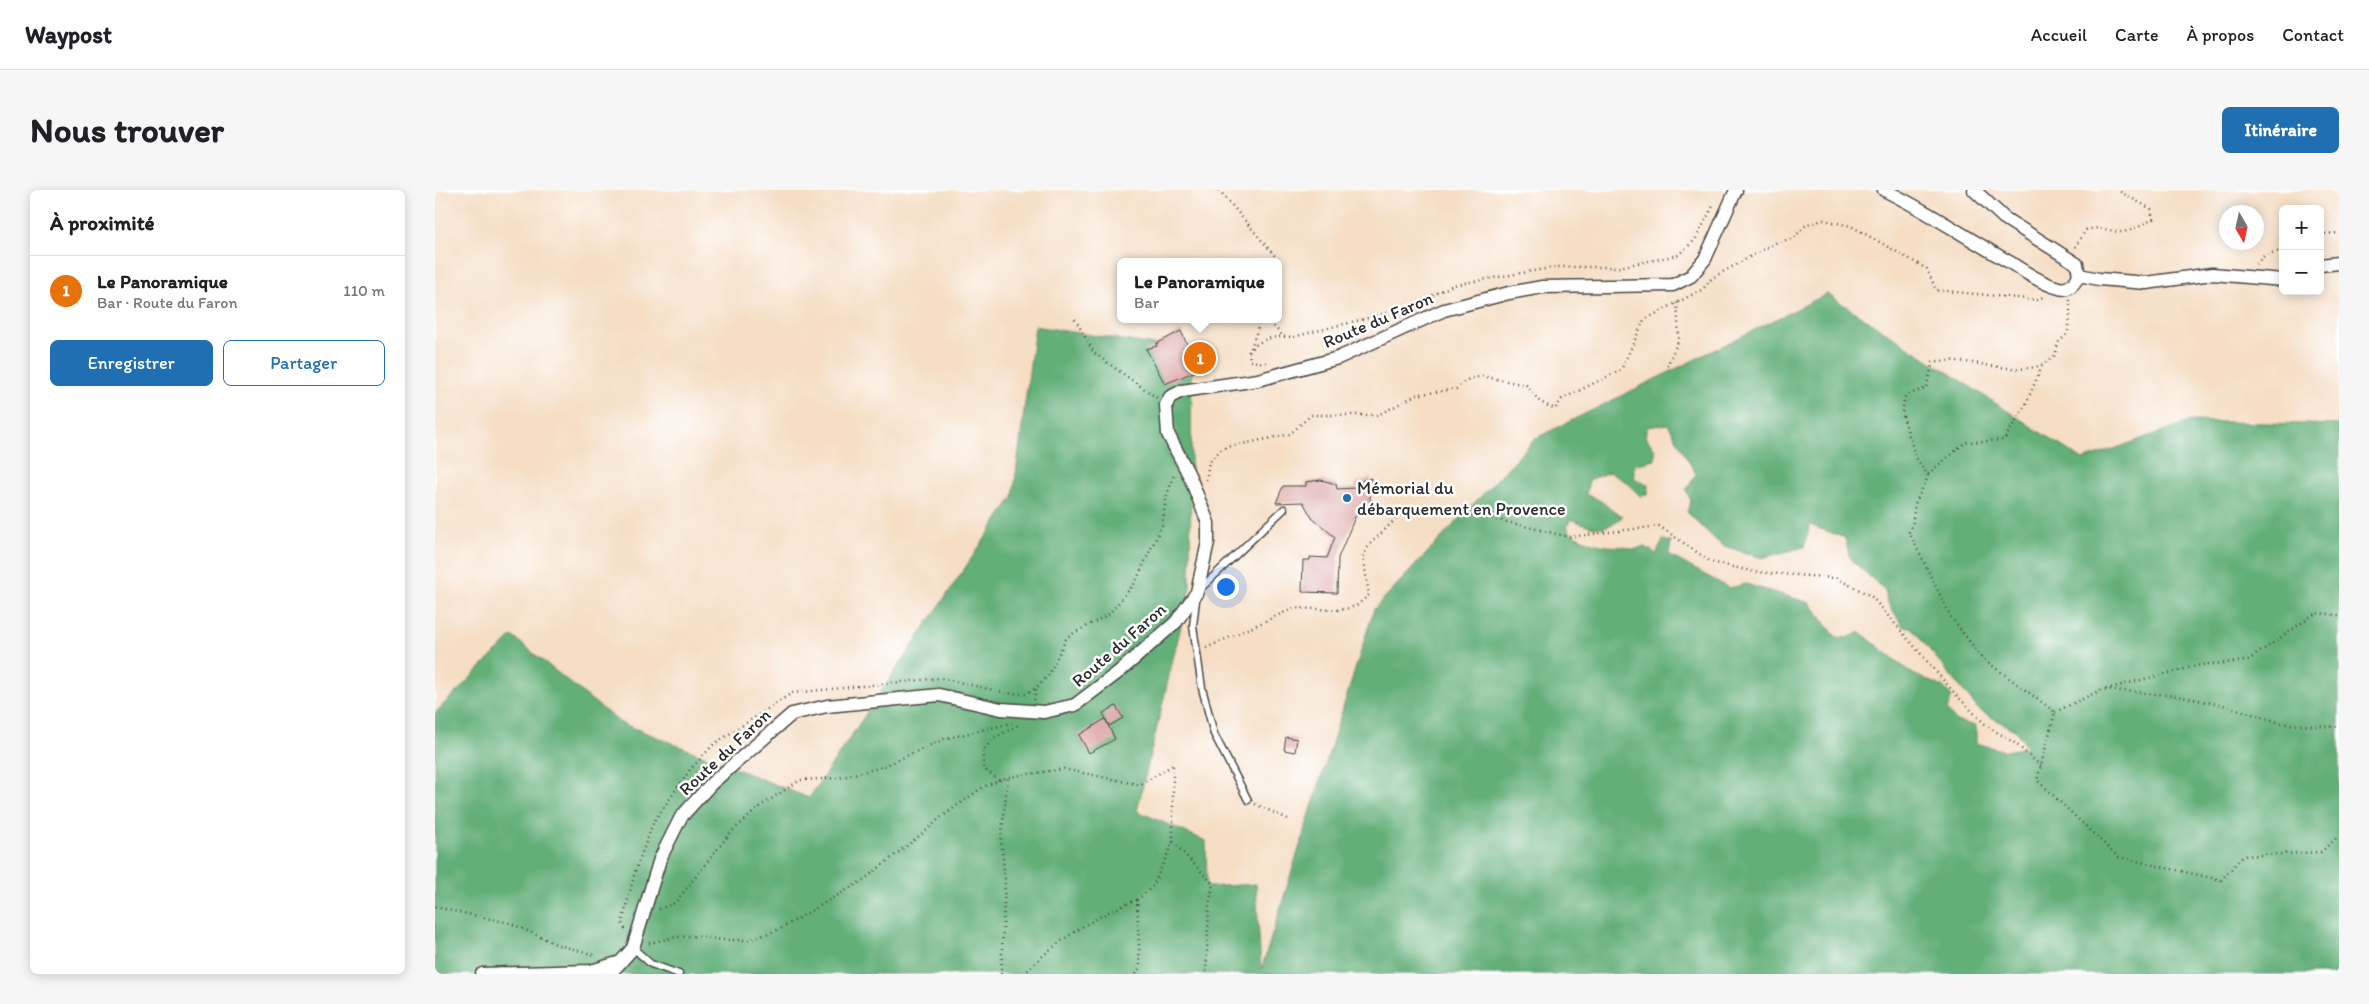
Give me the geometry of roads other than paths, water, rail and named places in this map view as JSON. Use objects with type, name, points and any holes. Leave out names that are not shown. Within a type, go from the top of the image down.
[{"type":"street","name":"Route du Faron","points":[[610,974],[633,948],[660,859],[681,817],[712,783],[792,714],[827,706],[939,695],[1001,709],[1044,712],[1075,705],[1120,671],[1176,622],[1197,592],[1207,542],[1208,523],[1201,503],[1168,434],[1168,401],[1182,391],[1258,380],[1338,358],[1443,310],[1509,293],[1542,287],[1673,285],[1691,276],[1705,259],[1736,190]]},
{"type":"street","points":[[1884,190],[1909,202],[2025,272],[2064,288],[2075,284],[2079,275],[2077,264],[2069,257],[2004,218],[1974,190]]},
{"type":"street","points":[[2324,265],[2339,263]]},
{"type":"street","points":[[2079,275],[2146,284],[2212,274],[2279,280]]},
{"type":"street","points":[[482,974],[591,971],[621,962]]},
{"type":"lane","points":[[1247,800],[1214,734],[1203,688],[1193,626],[1197,592],[1283,510]]},
{"type":"lane","points":[[633,948],[651,964],[679,974]]},
{"type":"place","name":"Le Panoramique","points":[[1200,358]]},
{"type":"place","name":"Mémorial du débarquement en Provence","points":[[1347,498]]}]
